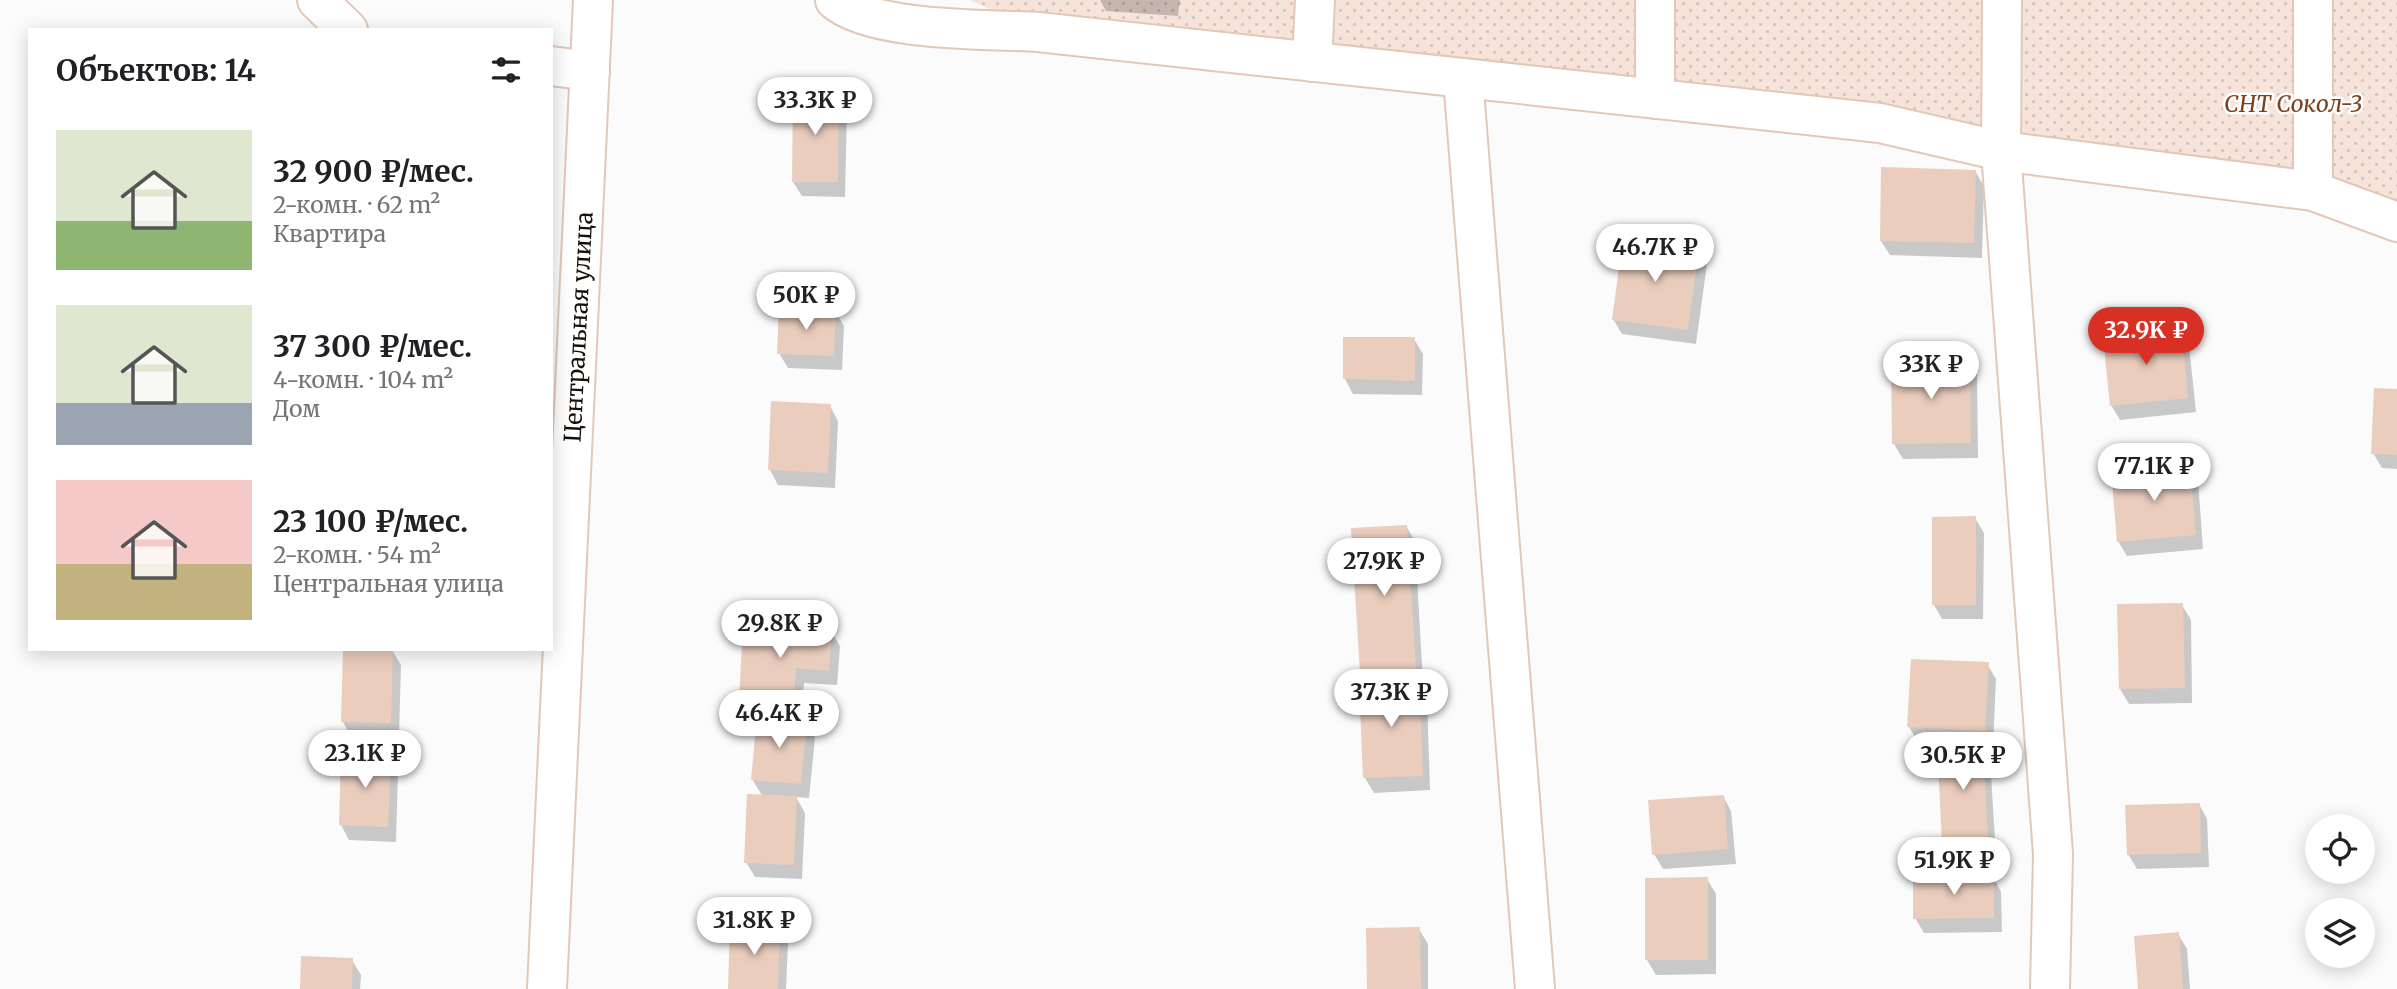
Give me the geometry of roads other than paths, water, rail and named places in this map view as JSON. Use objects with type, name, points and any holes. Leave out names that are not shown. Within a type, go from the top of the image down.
[{"type":"street","points":[[317,0],[346,28]]},
{"type":"street","name":"Центральная улица","points":[[547,989],[593,0]]},
{"type":"street","points":[[835,0],[847,10],[898,24],[1038,32],[1880,123],[2001,151],[2313,191],[2397,222]]},
{"type":"street","points":[[1312,62],[1315,0]]},
{"type":"street","points":[[1655,0],[1655,99]]},
{"type":"street","points":[[2002,0],[2001,151],[2053,854],[2050,989]]},
{"type":"street","points":[[2313,0],[2313,191]]},
{"type":"street","points":[[553,66],[590,71]]},
{"type":"street","points":[[1463,78],[1535,989]]},
{"type":"park label","name":"СНТ Сокол-3","points":[[2293,103]]}]
